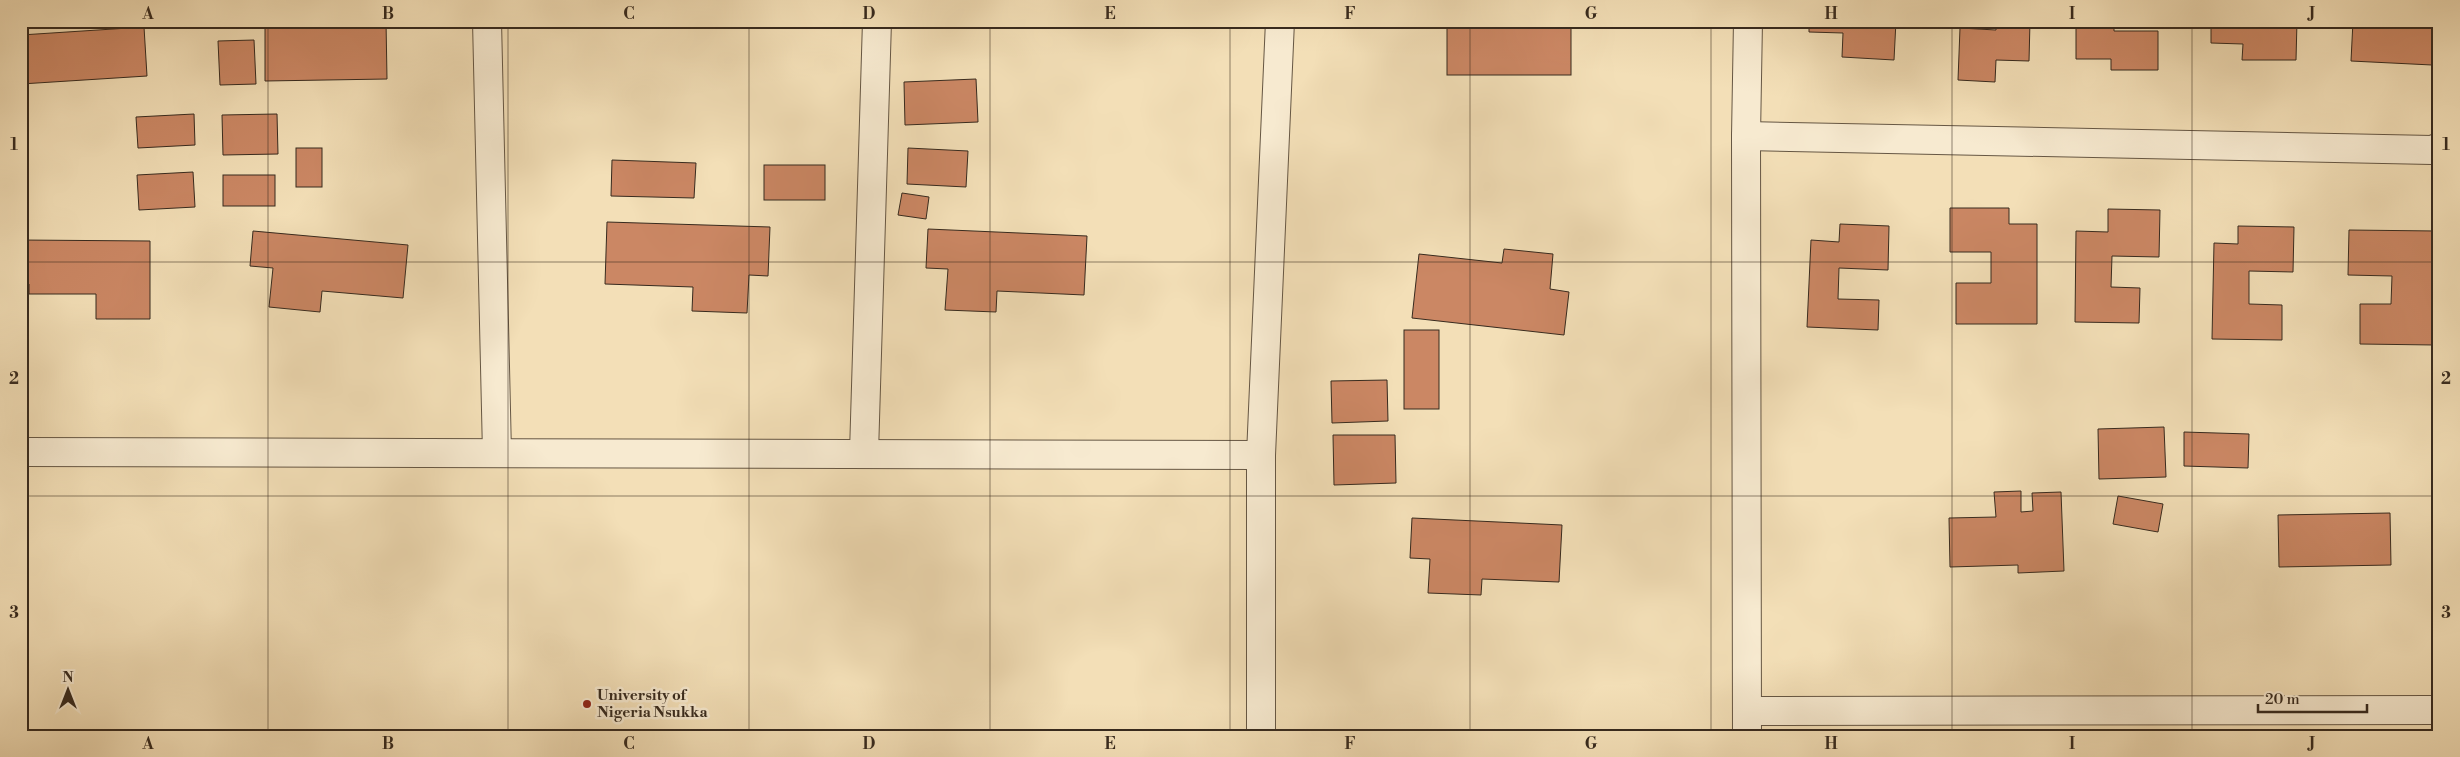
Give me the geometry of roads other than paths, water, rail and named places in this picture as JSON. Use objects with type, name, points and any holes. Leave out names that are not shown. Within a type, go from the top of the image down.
[{"type":"street","points":[[487,21],[497,453]]},
{"type":"street","points":[[864,453],[877,21]]},
{"type":"street","points":[[1261,736],[1261,455],[1280,21]]},
{"type":"street","points":[[1748,21],[1746,136],[1747,723],[2439,710]]},
{"type":"street","points":[[1746,136],[2432,150],[2439,147]]},
{"type":"street","points":[[21,452],[1261,455]]},
{"type":"place","name":"University of Nigeria Nsukka","points":[[587,704]]}]
